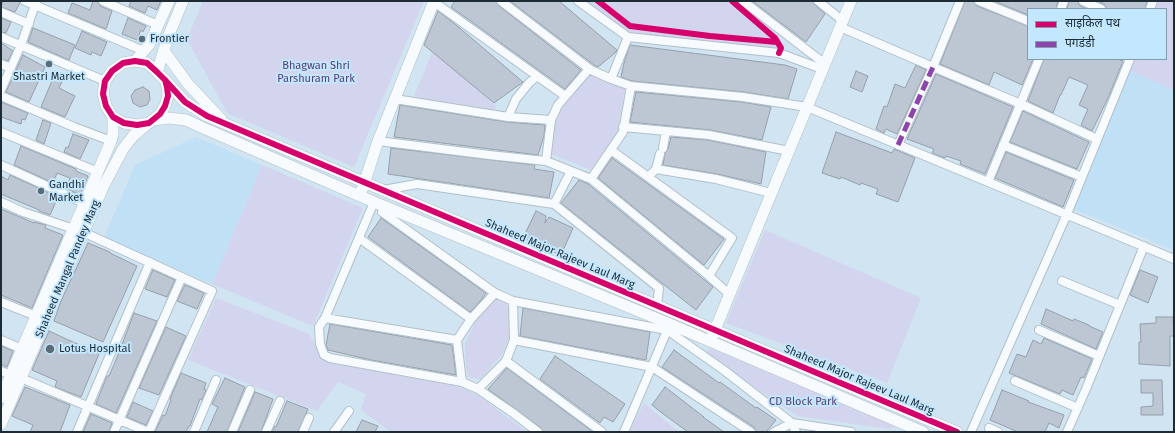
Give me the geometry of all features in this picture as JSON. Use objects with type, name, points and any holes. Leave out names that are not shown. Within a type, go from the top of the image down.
[{"type":"street","points":[[25,1],[36,3],[144,51]]},
{"type":"street","points":[[103,1],[158,25]]},
{"type":"street","points":[[135,61],[149,45],[169,1]]},
{"type":"street","points":[[161,76],[164,51],[183,1]]},
{"type":"street","points":[[501,1],[589,68],[611,79],[631,86],[743,97],[807,107],[1174,259]]},
{"type":"street","points":[[578,1],[628,37],[779,53],[824,66]]},
{"type":"street","points":[[743,1],[824,66]]},
{"type":"street","points":[[818,1],[842,24],[933,67],[1021,104],[1097,139]]},
{"type":"street","points":[[710,341],[851,1]]},
{"type":"street","points":[[898,145],[933,67],[960,1]]},
{"type":"street","points":[[980,1],[1027,21]]},
{"type":"street","points":[[1083,1],[1099,8]]},
{"type":"street","points":[[360,196],[378,141],[434,2],[565,96]]},
{"type":"street","points":[[1,90],[21,45],[36,3]]},
{"type":"street","points":[[1,12],[29,24]]},
{"type":"street","points":[[1,37],[105,81]]},
{"type":"street","points":[[611,79],[628,37]]},
{"type":"street","points":[[164,51],[188,84],[224,123]]},
{"type":"street","points":[[988,182],[1039,60]]},
{"type":"street","points":[[971,432],[1067,214],[1126,60]]},
{"type":"street","points":[[135,61],[148,63],[161,76],[167,87],[168,96],[166,106],[160,114],[151,121],[136,126],[124,123],[113,116],[106,106],[103,94],[105,81],[112,70],[123,63],[135,61]]},
{"type":"street","points":[[1,64],[11,68]]},
{"type":"street","points":[[546,161],[551,120],[558,104],[589,68]]},
{"type":"street","name":"Shaheed Major Rajeev Laul Marg","points":[[161,76],[185,102],[207,116],[657,306],[670,322],[714,330],[957,432]]},
{"type":"street","points":[[508,117],[516,99],[537,76]]},
{"type":"street","points":[[591,179],[623,132],[631,86]]},
{"type":"street","points":[[1,96],[111,141]]},
{"type":"street","points":[[395,99],[508,117],[551,120]]},
{"type":"street","name":"Shaheed Mangal Pandey Marg","points":[[1,424],[11,374],[78,230],[84,203],[111,141],[113,134],[113,116]]},
{"type":"street","name":"Shaheed Major Rajeev Laul Marg","points":[[151,121],[170,118],[186,120],[374,202],[670,322],[916,431]]},
{"type":"street","name":"Shaheed Mangal Pandey Marg","points":[[1,398],[36,316],[78,230],[123,149],[133,136],[151,121]]},
{"type":"street","points":[[623,127],[709,135],[789,151]]},
{"type":"street","points":[[648,177],[656,169],[666,131]]},
{"type":"street","points":[[1,132],[98,172]]},
{"type":"street","points":[[378,141],[546,161],[591,179],[729,294]]},
{"type":"street","points":[[1003,145],[1082,177]]},
{"type":"street","points":[[611,150],[732,238],[709,276]]},
{"type":"street","points":[[1,165],[84,203]]},
{"type":"street","points":[[656,169],[716,179],[771,193]]},
{"type":"street","points":[[554,204],[571,171]]},
{"type":"street","points":[[383,190],[417,184],[554,204],[660,288],[657,306]]},
{"type":"street","points":[[1,202],[23,212],[78,230],[212,291],[148,432],[11,374]]},
{"type":"street","points":[[374,202],[325,318],[319,327],[320,344],[324,355],[330,358],[462,382],[478,388],[538,432]]},
{"type":"street","points":[[382,212],[495,293],[513,301],[670,322],[725,371],[792,423],[796,432]]},
{"type":"street","points":[[359,238],[471,319]]},
{"type":"street","points":[[1067,432],[1144,246]]},
{"type":"street","points":[[77,432],[150,262]]},
{"type":"street","points":[[114,432],[182,277]]},
{"type":"street","points":[[1062,281],[1120,305]]},
{"type":"street","points":[[462,382],[457,340],[471,319],[495,293]]},
{"type":"street","points":[[478,388],[506,362],[514,340],[513,301]]},
{"type":"street","points":[[1,302],[36,316]]},
{"type":"street","points":[[325,318],[457,340]]},
{"type":"street","points":[[624,432],[670,322]]},
{"type":"street","points":[[1039,330],[1099,356]]},
{"type":"street","points":[[1,340],[22,349]]},
{"type":"street","points":[[514,340],[652,367],[751,432]]},
{"type":"street","points":[[506,362],[602,432]]},
{"type":"street","points":[[194,432],[216,380]]},
{"type":"street","points":[[1015,381],[1078,408]]},
{"type":"street","points":[[232,432],[250,390]]},
{"type":"street","points":[[266,432],[280,401]]},
{"type":"street","points":[[334,432],[350,411]]},
{"type":"street","points":[[303,432],[309,418]]},
{"type":"street","points":[[774,432],[792,423],[851,432]]},
{"type":"street","points":[[989,428],[998,432]]},
{"type":"shaded area","points":[[1123,68],[1174,90],[1174,250],[1066,206]]},
{"type":"shaded area","points":[[196,137],[262,165],[212,284],[104,238],[135,165]]},
{"type":"green space","name":"Bhagwan Shri Parshuram Park","points":[[203,1],[424,1],[354,167],[227,113],[187,39]]},
{"type":"green space","points":[[586,1],[736,1],[781,40],[779,48],[742,46],[628,33]]},
{"type":"green space","points":[[1151,1],[1174,1],[1174,90],[1123,68],[1127,60],[1167,60],[1167,8],[1148,8]]},
{"type":"green space","points":[[433,50],[496,106],[495,113],[416,98],[414,96]]},
{"type":"green space","points":[[590,74],[625,88],[618,132],[591,170],[551,154],[555,121],[561,105]]},
{"type":"green space","points":[[262,165],[363,208],[313,326],[212,284]]},
{"type":"green space","points":[[765,230],[921,298],[887,383],[726,323]]},
{"type":"green space","points":[[216,298],[309,334],[325,361],[334,360],[463,388],[479,396],[527,432],[391,432],[361,410],[366,394],[338,382],[317,411],[188,360]]},
{"type":"green space","points":[[505,300],[511,310],[511,333],[503,353],[480,379],[469,377],[466,367],[465,344],[481,308],[492,301]]},
{"type":"green space","name":"CD Block Park","points":[[710,348],[898,426],[889,429],[797,416],[705,353]]},
{"type":"green space","points":[[644,403],[679,432],[629,432]]},
{"type":"building","points":[[3,1],[20,1],[20,3],[15,12],[1,7]]},
{"type":"building","points":[[93,1],[98,1],[100,6],[112,11],[106,29],[68,13],[72,3],[90,10]]},
{"type":"building","points":[[131,1],[161,1],[157,10],[148,6],[145,13],[129,6]]},
{"type":"building","points":[[455,1],[496,1],[498,5],[581,70],[565,89],[451,7]]},
{"type":"building","points":[[510,1],[559,1],[617,50],[598,67]]},
{"type":"building","points":[[752,1],[813,1],[815,5],[825,14],[806,42]]},
{"type":"building","points":[[965,1],[974,1],[977,6],[1027,26],[1027,60],[1033,60],[1022,85],[994,72],[989,85],[940,64]]},
{"type":"building","points":[[994,1],[1058,1],[1056,8],[1027,8],[1027,15]]},
{"type":"building","points":[[1069,1],[1078,1],[1079,5],[1085,8],[1067,8]]},
{"type":"building","points":[[1097,1],[1147,1],[1145,8],[1106,8],[1104,4]]},
{"type":"building","points":[[438,11],[523,82],[494,103],[424,45]]},
{"type":"building","points":[[1,18],[11,22],[6,33],[1,32]]},
{"type":"building","points":[[128,18],[146,26],[143,32],[141,30],[137,40],[122,34]]},
{"type":"building","points":[[33,28],[75,45],[69,60],[28,42]]},
{"type":"building","points":[[82,31],[107,42],[101,56],[92,52],[91,55],[75,48]]},
{"type":"building","points":[[1,43],[13,51],[8,61],[1,59]]},
{"type":"building","points":[[630,45],[785,65],[797,69],[788,99],[744,92],[632,81],[621,77]]},
{"type":"building","points":[[23,55],[45,67],[29,102],[6,92]]},
{"type":"building","points":[[1044,60],[1123,61],[1109,96],[1092,131],[1081,125],[1088,109],[1079,105],[1088,85],[1069,77],[1053,113],[1028,101]]},
{"type":"building","points":[[916,65],[926,70],[897,134],[886,129],[884,133],[876,129],[884,106],[887,107],[895,84],[905,88]]},
{"type":"building","points":[[56,71],[65,75],[59,88],[75,96],[65,117],[41,107]]},
{"type":"building","points":[[856,71],[868,76],[862,92],[850,87]]},
{"type":"building","points":[[936,74],[1013,107],[985,174],[960,164],[961,161],[946,156],[945,158],[932,153],[934,149],[907,139]]},
{"type":"building","points":[[143,87],[149,91],[150,99],[147,105],[140,107],[133,103],[131,96],[135,90]]},
{"type":"building","points":[[636,92],[742,102],[771,107],[762,140],[710,130],[630,122]]},
{"type":"building","points":[[1,102],[28,113],[25,120],[22,119],[21,124],[1,117]]},
{"type":"building","points":[[400,105],[507,122],[545,125],[544,136],[538,155],[394,137]]},
{"type":"building","points":[[1023,111],[1089,142],[1077,169],[1010,142]]},
{"type":"building","points":[[43,120],[51,123],[44,144],[36,140]]},
{"type":"building","points":[[836,132],[892,153],[894,149],[915,158],[898,202],[876,194],[878,189],[861,183],[860,185],[841,177],[840,179],[822,173]]},
{"type":"building","points":[[73,134],[89,140],[80,159],[64,152],[66,147],[68,148]]},
{"type":"building","points":[[671,137],[708,140],[766,152],[761,184],[717,174],[663,165],[665,153],[668,149]]},
{"type":"building","points":[[21,146],[76,169],[76,171],[88,176],[80,195],[67,189],[70,178],[57,173],[53,183],[14,165]]},
{"type":"building","points":[[391,148],[535,165],[534,169],[554,172],[549,198],[388,174]]},
{"type":"building","points":[[1006,152],[1074,180],[1063,207],[995,178]]},
{"type":"building","points":[[612,158],[724,239],[704,265],[598,178]]},
{"type":"building","points":[[10,175],[58,197],[50,215],[1,194],[1,176],[8,180]]},
{"type":"building","points":[[579,180],[588,184],[713,287],[696,310],[561,203]]},
{"type":"building","points":[[1,209],[34,223],[46,225],[45,228],[63,235],[32,308],[1,295]]},
{"type":"building","points":[[536,211],[546,216],[545,223],[549,217],[573,228],[561,255],[523,238]]},
{"type":"building","points":[[381,218],[486,293],[482,299],[470,312],[368,237]]},
{"type":"building","points":[[88,243],[110,252],[137,266],[103,342],[54,321],[61,301]]},
{"type":"building","points":[[153,270],[175,280],[167,297],[145,289]]},
{"type":"building","points":[[1140,270],[1158,277],[1148,303],[1130,295]]},
{"type":"building","points":[[185,285],[204,293],[197,309],[177,301]]},
{"type":"building","points":[[523,308],[650,332],[646,360],[520,336]]},
{"type":"building","points":[[1046,309],[1073,321],[1074,319],[1089,325],[1103,332],[1096,349],[1041,324]]},
{"type":"building","points":[[134,313],[157,321],[116,413],[96,404],[107,376],[109,376],[116,360]]},
{"type":"building","points":[[1156,317],[1173,317],[1174,336],[1170,336],[1170,366],[1139,364],[1139,342],[1141,342],[1140,324],[1156,323]]},
{"type":"building","points":[[330,324],[452,345],[456,375],[371,360],[328,350],[326,345]]},
{"type":"building","points":[[166,327],[186,336],[159,395],[139,388]]},
{"type":"building","points":[[49,331],[99,354],[81,397],[55,387],[57,381],[32,370]]},
{"type":"building","points":[[1044,338],[1092,359],[1084,378],[1081,377],[1073,395],[1062,390],[1060,394],[1009,373],[1017,354],[1026,357],[1033,340],[1041,344]]},
{"type":"building","points":[[1,346],[13,351],[7,367],[1,364]]},
{"type":"building","points":[[674,350],[719,383],[720,382],[756,408],[757,407],[776,420],[766,432],[756,432],[754,427],[662,367]]},
{"type":"building","points":[[555,356],[625,404],[613,422],[604,417],[600,423],[540,379]]},
{"type":"building","points":[[507,368],[593,432],[543,432],[541,428],[488,389]]},
{"type":"building","points":[[181,373],[206,383],[204,389],[206,390],[202,400],[200,399],[190,426],[186,432],[155,432],[163,415],[165,416],[171,400],[170,399]]},
{"type":"building","points":[[225,378],[245,387],[227,432],[207,432],[218,407],[212,404]]},
{"type":"building","points":[[1141,380],[1162,380],[1163,415],[1141,415],[1141,407],[1153,406],[1153,393],[1141,393]]},
{"type":"building","points":[[25,387],[70,405],[60,432],[30,432],[33,425],[12,416]]},
{"type":"building","points":[[665,387],[724,432],[688,432],[662,413],[652,405]]},
{"type":"building","points":[[1002,390],[1029,401],[1028,402],[1064,415],[1059,428],[1049,423],[1045,432],[1018,432],[990,420]]},
{"type":"building","points":[[255,392],[273,399],[261,432],[238,432]]},
{"type":"building","points":[[287,401],[308,409],[298,432],[272,432],[275,426],[276,427]]},
{"type":"building","points":[[133,402],[153,411],[146,425],[127,417]]},
{"type":"building","points":[[91,414],[112,423],[109,432],[83,432]]},
{"type":"building","points":[[362,420],[378,426],[375,432],[356,432]]},
{"type":"marked path","points":[[898,145],[933,67]]},
{"type":"cycle path","points":[[598,1],[630,26],[710,36],[777,42]]},
{"type":"cycle path","points":[[732,1],[775,38],[781,48],[779,53]]},
{"type":"cycle path","points":[[165,80],[168,96],[165,106],[160,114],[149,123],[137,125],[124,123],[113,117],[106,106],[103,94],[105,81],[112,71],[123,63],[135,61],[147,63],[165,80],[185,102],[207,116],[957,432]]},
{"type":"place","name":"Frontier","points":[[142,39]]},
{"type":"place","name":"Shastri Market","points":[[49,64]]},
{"type":"place","name":"Gandhi Market","points":[[41,191]]},
{"type":"place","name":"Lotus Hospital","points":[[50,349]]}]
